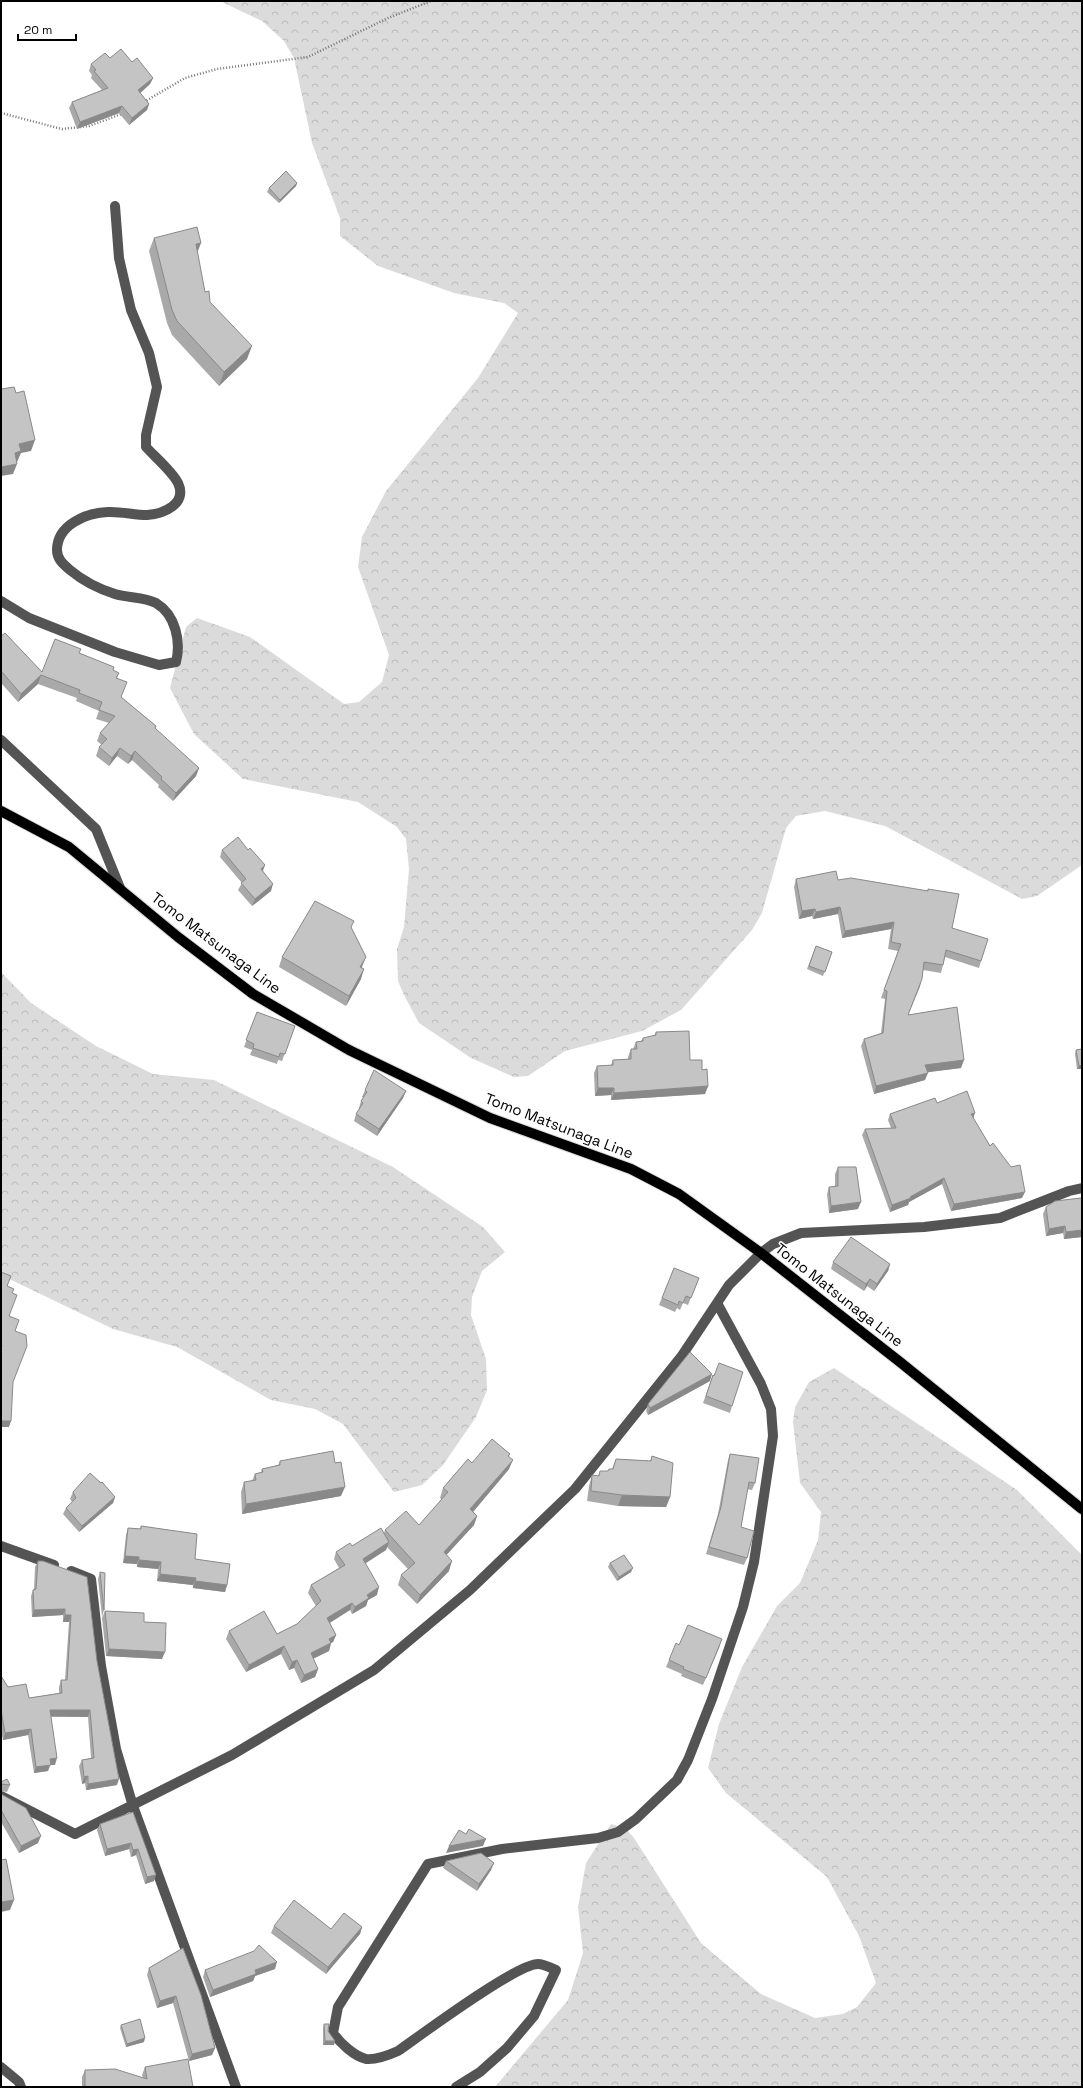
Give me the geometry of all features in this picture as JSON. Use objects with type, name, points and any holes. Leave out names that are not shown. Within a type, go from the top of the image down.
[{"type":"main road","name":"Tomo Matsunaga Line","points":[[1,811],[69,847],[178,937],[253,994],[342,1046],[490,1118],[631,1169],[679,1194],[761,1253],[906,1367],[1082,1509]]},
{"type":"street","points":[[1,601],[29,618],[115,652],[159,665],[176,662],[179,648],[175,628],[166,612],[156,603],[115,594],[79,577],[60,561],[57,550],[64,530],[77,520],[107,512],[147,515],[174,507],[178,501],[181,490],[177,482],[146,447],[146,435],[157,387],[150,353],[131,310],[119,258],[115,206]]},
{"type":"street","points":[[1,740],[96,829],[120,888]]},
{"type":"street","points":[[1,1796],[75,1834],[232,1755],[374,1670],[470,1590],[576,1489],[681,1357],[729,1285],[761,1253],[773,1244],[801,1233],[924,1227],[1000,1218],[1069,1191],[1082,1188]]},
{"type":"street","points":[[456,2087],[480,2072],[508,2048],[534,2016],[556,1970],[539,1964],[525,1968],[501,1981],[398,2051],[383,2056],[366,2058],[342,2046],[333,2033],[338,2007],[428,1864],[502,1849],[598,1838],[618,1832],[636,1819],[677,1780],[688,1760],[712,1699],[743,1607],[754,1562],[773,1436],[771,1409],[761,1384],[716,1303]]},
{"type":"street","points":[[1,1546],[91,1579],[101,1666],[116,1749],[133,1806],[236,2087]]},
{"type":"street","points":[[1,2067],[19,2082],[21,2087]]},
{"type":"path","points":[[140,104],[185,78],[217,69],[308,57],[388,18],[430,1]]},
{"type":"path","points":[[1,113],[62,129],[89,126],[127,112]]},
{"type":"green space","points":[[220,1],[1082,1],[1082,865],[1037,896],[1022,899],[885,826],[825,811],[796,816],[786,828],[762,913],[752,930],[681,1010],[642,1031],[565,1051],[528,1076],[514,1077],[471,1058],[419,1023],[398,981],[397,949],[404,927],[409,869],[406,839],[397,827],[358,802],[243,779],[194,734],[170,688],[186,627],[197,618],[250,637],[344,704],[359,702],[382,682],[389,655],[358,567],[362,537],[386,491],[478,378],[518,313],[504,303],[454,293],[378,266],[340,236],[340,218],[312,143],[294,58],[284,41],[262,21]]},
{"type":"green space","points":[[1,972],[31,1003],[96,1046],[153,1074],[214,1080],[393,1167],[483,1227],[505,1252],[482,1271],[472,1297],[471,1315],[486,1359],[487,1390],[476,1417],[443,1465],[422,1485],[394,1492],[343,1424],[315,1409],[271,1400],[177,1347],[113,1329],[1,1275]]},
{"type":"green space","points":[[834,1368],[1017,1490],[1082,1555],[1082,2087],[495,2087],[568,2000],[583,1953],[578,1907],[586,1863],[611,1824],[625,1828],[634,1838],[701,1943],[761,1994],[815,2018],[843,2014],[857,2007],[876,1983],[859,1936],[827,1877],[726,1793],[708,1768],[719,1724],[742,1667],[777,1606],[800,1583],[818,1540],[821,1512],[800,1483],[793,1422],[795,1407],[809,1382]]},
{"type":"building","points":[[121,49],[132,62],[137,58],[153,78],[138,90],[149,104],[132,118],[122,106],[80,122],[72,102],[108,88],[94,71],[96,70],[91,64],[105,53],[110,58]]},
{"type":"building","points":[[286,171],[297,183],[280,200],[269,188]]},
{"type":"building","points":[[197,227],[201,243],[196,244],[205,292],[209,291],[210,302],[252,346],[224,372],[177,321],[172,310],[154,238]]},
{"type":"building","points":[[14,387],[16,393],[24,391],[35,440],[19,444],[21,451],[15,453],[17,464],[1,467],[1,389]]},
{"type":"building","points":[[5,633],[42,672],[55,639],[81,649],[79,653],[114,667],[113,670],[119,673],[116,678],[127,682],[121,697],[156,726],[155,728],[199,768],[176,793],[135,751],[131,756],[120,748],[112,758],[99,747],[107,739],[100,733],[115,716],[99,710],[102,702],[79,693],[80,690],[41,675],[21,694],[1,671],[1,636]]},
{"type":"building","points":[[238,837],[248,850],[250,848],[265,865],[261,869],[273,884],[255,899],[241,883],[246,879],[222,850]]},
{"type":"building","points":[[836,871],[838,880],[851,878],[928,891],[928,889],[959,894],[952,928],[988,939],[981,961],[946,950],[943,965],[924,962],[922,979],[908,1015],[957,1007],[964,1060],[925,1065],[928,1073],[876,1086],[864,1039],[883,1033],[887,991],[884,990],[901,944],[891,942],[894,922],[845,931],[840,907],[816,912],[815,909],[802,911],[796,879]]},
{"type":"building","points":[[315,901],[354,921],[351,927],[366,957],[360,967],[364,969],[349,996],[282,957]]},
{"type":"building","points":[[816,946],[832,952],[825,972],[809,966]]},
{"type":"building","points":[[257,1012],[295,1026],[285,1054],[280,1053],[279,1057],[253,1048],[254,1044],[246,1040]]},
{"type":"building","points":[[689,1031],[690,1060],[702,1060],[702,1070],[707,1069],[708,1086],[614,1093],[614,1088],[598,1088],[597,1066],[613,1065],[613,1060],[631,1059],[631,1049],[637,1049],[636,1042],[643,1041],[643,1038],[656,1035],[656,1032]]},
{"type":"building","points":[[1082,1049],[1082,1065],[1079,1066],[1076,1050]]},
{"type":"building","points":[[374,1070],[406,1091],[379,1129],[356,1114],[363,1103],[361,1101],[367,1092],[365,1090]]},
{"type":"building","points":[[967,1091],[975,1113],[971,1114],[990,1146],[993,1143],[1011,1167],[1020,1165],[1025,1192],[954,1204],[944,1178],[910,1197],[911,1198],[892,1205],[865,1129],[896,1128],[890,1114],[935,1098],[937,1103]]},
{"type":"building","points":[[838,1167],[856,1167],[861,1202],[831,1206],[829,1187],[838,1186]]},
{"type":"building","points":[[1082,1198],[1082,1230],[1066,1232],[1065,1226],[1049,1229],[1046,1207],[1055,1201]]},
{"type":"building","points":[[851,1237],[890,1264],[877,1284],[870,1279],[866,1284],[833,1262]]},
{"type":"building","points":[[674,1268],[699,1278],[691,1298],[686,1296],[683,1303],[679,1301],[678,1305],[662,1298]]},
{"type":"building","points":[[1,1272],[11,1276],[7,1286],[14,1289],[12,1293],[17,1295],[9,1316],[19,1320],[15,1331],[26,1335],[27,1346],[13,1382],[11,1421],[1,1421]]},
{"type":"building","points":[[690,1352],[712,1374],[650,1408],[648,1404]]},
{"type":"building","points":[[719,1363],[743,1372],[732,1406],[706,1396]]},
{"type":"building","points":[[492,1439],[510,1454],[508,1456],[513,1460],[470,1509],[477,1516],[444,1552],[452,1561],[420,1595],[401,1575],[415,1563],[385,1530],[406,1511],[419,1525],[448,1492],[443,1488],[468,1459],[472,1463]]},
{"type":"building","points":[[333,1451],[335,1463],[341,1462],[345,1487],[246,1504],[244,1482],[256,1480],[255,1474],[263,1472],[262,1469],[280,1465],[280,1461]]},
{"type":"building","points":[[730,1454],[759,1458],[755,1483],[749,1482],[741,1527],[754,1531],[747,1558],[709,1547],[721,1507]]},
{"type":"building","points":[[652,1456],[673,1463],[670,1497],[622,1495],[591,1491],[592,1475],[599,1476],[600,1471],[608,1471],[609,1469],[613,1469],[616,1459],[651,1461]]},
{"type":"building","points":[[90,1473],[101,1483],[102,1482],[115,1497],[82,1526],[66,1508],[76,1498],[73,1492]]},
{"type":"building","points":[[141,1526],[197,1534],[195,1559],[230,1564],[227,1585],[195,1581],[196,1578],[160,1574],[161,1562],[139,1560],[139,1557],[125,1556],[128,1528],[141,1529]]},
{"type":"building","points":[[381,1528],[389,1542],[363,1559],[379,1587],[367,1595],[369,1598],[355,1607],[352,1603],[327,1618],[336,1635],[329,1639],[331,1643],[311,1653],[318,1669],[304,1675],[297,1660],[292,1662],[284,1646],[249,1665],[229,1631],[264,1611],[277,1634],[297,1624],[321,1601],[311,1585],[345,1565],[336,1552],[350,1543],[352,1546]]},
{"type":"building","points":[[624,1555],[633,1568],[619,1577],[610,1563]]},
{"type":"building","points":[[38,1561],[43,1561],[87,1577],[97,1661],[119,1779],[88,1784],[88,1776],[84,1777],[82,1760],[94,1758],[90,1710],[50,1710],[57,1758],[50,1759],[51,1765],[36,1767],[31,1729],[5,1733],[1,1710],[1,1676],[8,1687],[26,1684],[29,1698],[62,1693],[61,1680],[67,1680],[71,1615],[65,1615],[65,1609],[34,1610],[33,1590],[36,1589]]},
{"type":"building","points":[[100,1572],[105,1573],[104,1610]]},
{"type":"building","points":[[105,1611],[144,1613],[144,1622],[166,1623],[165,1652],[109,1649]]},
{"type":"building","points":[[688,1625],[722,1639],[706,1678],[683,1669],[684,1667],[669,1660],[676,1643],[679,1645]]},
{"type":"building","points":[[7,1779],[10,1785],[1,1784],[1,1782]]},
{"type":"building","points":[[1,1794],[26,1808],[41,1836],[21,1846],[1,1810]]},
{"type":"building","points":[[133,1812],[156,1875],[147,1877],[138,1849],[133,1850],[131,1843],[107,1849],[100,1824]]},
{"type":"building","points":[[469,1829],[486,1839],[449,1846],[459,1830],[466,1834]]},
{"type":"building","points":[[481,1853],[494,1863],[479,1884],[446,1861]]},
{"type":"building","points":[[6,1859],[14,1900],[1,1902],[1,1860]]},
{"type":"building","points":[[294,1900],[331,1929],[344,1913],[362,1927],[328,1967],[274,1926]]},
{"type":"building","points":[[259,1945],[277,1962],[255,1970],[256,1974],[213,1990],[205,1970],[254,1951]]},
{"type":"building","points":[[183,1948],[201,1995],[215,2048],[192,2054],[176,1996],[160,2001],[149,1968]]},
{"type":"building","points":[[140,2019],[145,2038],[127,2044],[121,2025]]},
{"type":"building","points":[[324,2024],[329,2024],[328,2031],[335,2041],[325,2041]]},
{"type":"building","points":[[188,2059],[193,2087],[85,2087],[85,2070],[115,2069],[147,2079],[145,2067]]}]
